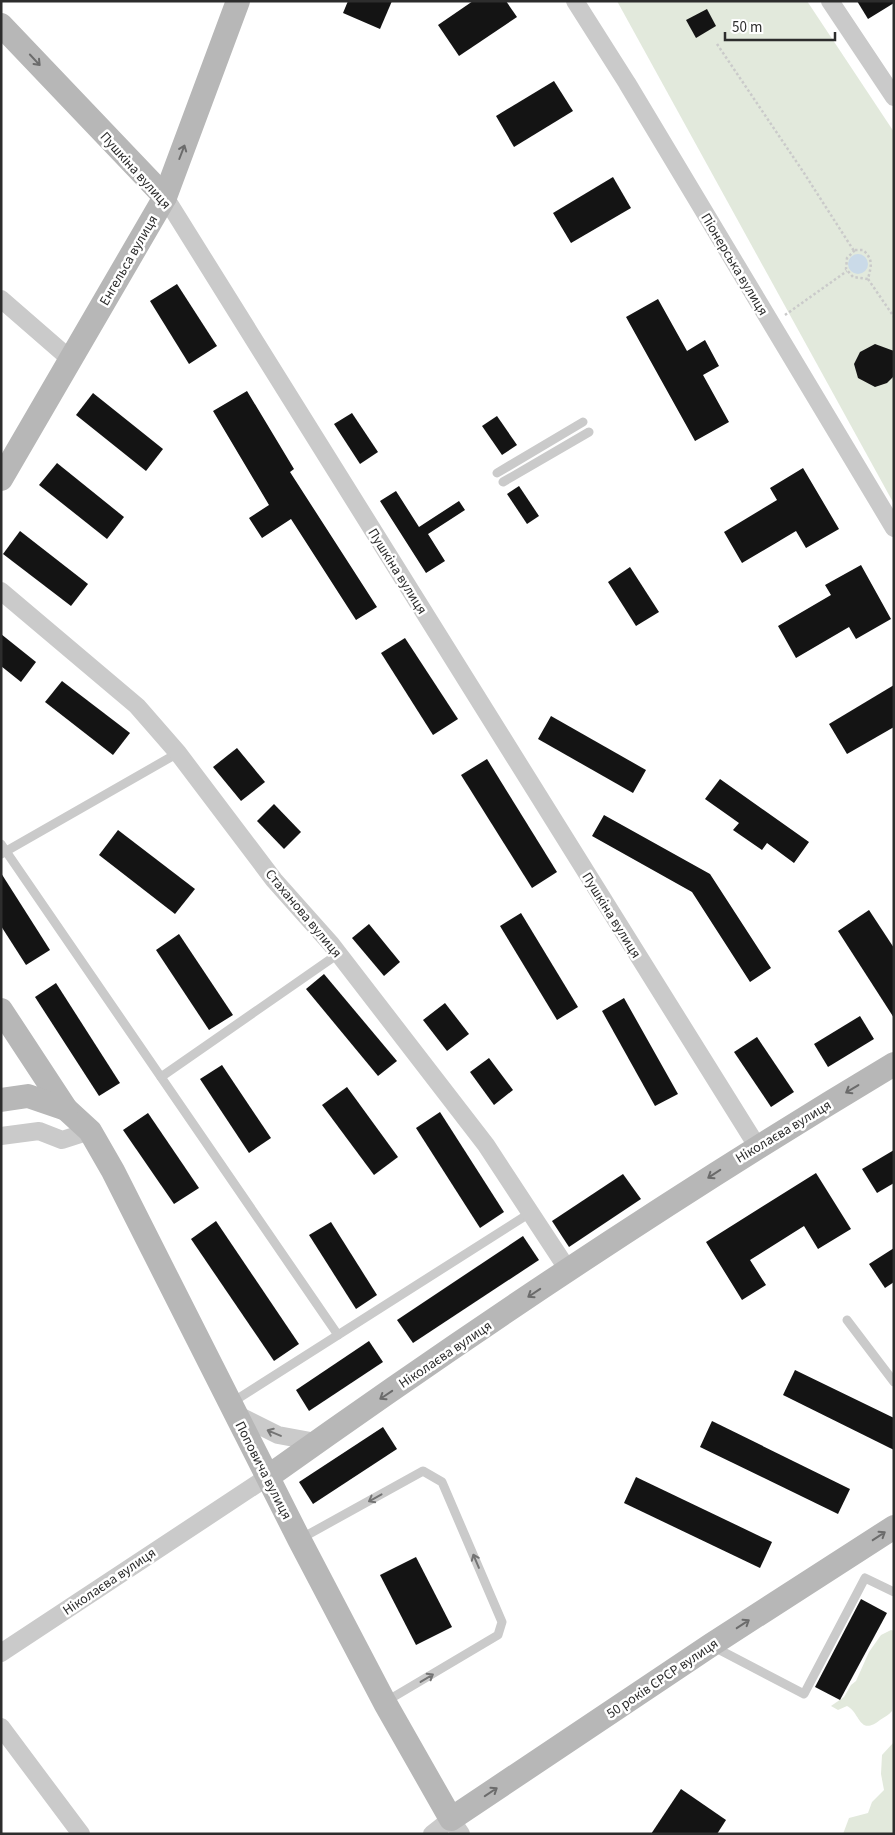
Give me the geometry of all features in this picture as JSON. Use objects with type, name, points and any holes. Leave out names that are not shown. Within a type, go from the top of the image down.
[{"type":"street","name":"Енгельса вулиця","points":[[1,479],[165,197],[238,1]]},
{"type":"street","name":"Піонерська вулиця","points":[[575,1],[627,83],[894,528]]},
{"type":"street","points":[[830,1],[894,97]]},
{"type":"street","name":"Пушкіна вулиця","points":[[1,25],[165,197],[757,1146]]},
{"type":"street","points":[[1,299],[70,359]]},
{"type":"street","name":"Стаханова вулиця","points":[[1,591],[137,706],[178,753],[274,880],[338,954],[486,1145],[568,1270]]},
{"type":"street","points":[[1,1010],[66,1109]]},
{"type":"street","name":"Ніколаєва вулиця","points":[[1,1653],[269,1476],[568,1270],[757,1146],[894,1064]]},
{"type":"street","points":[[1,1100],[28,1096],[66,1109]]},
{"type":"street","name":"Поповича вулиця","points":[[66,1109],[90,1131],[385,1703],[456,1827]]},
{"type":"street","points":[[1,1136],[39,1131],[62,1140],[90,1131]]},
{"type":"street","points":[[233,1408],[278,1435],[316,1442]]},
{"type":"street","name":"50 років СРСР вулиця","points":[[432,1834],[456,1827],[711,1645],[894,1526]]},
{"type":"street","points":[[1,1727],[81,1834]]},
{"type":"lane","points":[[497,473],[583,422]]},
{"type":"lane","points":[[504,482],[589,432]]},
{"type":"lane","points":[[178,753],[3,850],[162,1077],[338,1334]]},
{"type":"lane","points":[[162,1077],[338,954]]},
{"type":"lane","points":[[233,1408],[338,1334],[530,1213]]},
{"type":"lane","points":[[847,1320],[894,1382]]},
{"type":"lane","points":[[299,1539],[423,1472],[442,1482],[502,1622],[498,1635],[385,1703]]},
{"type":"lane","points":[[711,1645],[804,1694],[865,1578],[894,1592]]},
{"type":"path","points":[[717,44],[854,251]]},
{"type":"path","points":[[868,279],[872,268],[870,258],[863,250],[854,251],[846,261],[847,271],[853,277],[868,279],[894,317]]},
{"type":"path","points":[[772,325],[847,271]]},
{"type":"shaded area","points":[[617,1],[807,1],[894,132],[894,504]]},
{"type":"shaded area","points":[[891,1630],[894,1631],[892,1711],[873,1725],[864,1725],[847,1706],[838,1710],[831,1706],[844,1697],[851,1685],[856,1681],[869,1652],[881,1635]]},
{"type":"shaded area","points":[[894,1742],[894,1834],[843,1834],[849,1818],[868,1813],[872,1802],[884,1790],[881,1774],[882,1755]]},
{"type":"water","points":[[858,254],[865,257],[868,264],[865,271],[858,274],[851,271],[848,264],[851,257]]},
{"type":"building","points":[[348,1],[392,1],[380,29],[343,13]]},
{"type":"building","points":[[473,1],[506,1],[517,17],[459,56],[438,25]]},
{"type":"building","points":[[857,1],[894,1],[894,3],[868,19]]},
{"type":"building","points":[[707,9],[716,26],[696,38],[686,20]]},
{"type":"building","points":[[554,81],[573,111],[514,147],[496,116]]},
{"type":"building","points":[[613,177],[631,208],[571,243],[553,213]]},
{"type":"building","points":[[177,284],[217,346],[189,364],[150,301]]},
{"type":"building","points":[[658,299],[687,351],[705,340],[719,366],[703,375],[729,422],[695,441],[626,317]]},
{"type":"building","points":[[875,344],[894,351],[894,376],[887,383],[875,387],[858,378],[854,364],[860,352]]},
{"type":"building","points":[[247,391],[294,469],[290,472],[377,607],[356,620],[291,519],[262,538],[249,518],[269,505],[213,411]]},
{"type":"building","points":[[93,393],[163,449],[146,471],[76,415]]},
{"type":"building","points":[[352,413],[378,452],[360,464],[334,424]]},
{"type":"building","points":[[497,416],[517,445],[502,455],[482,426]]},
{"type":"building","points":[[57,463],[124,517],[107,539],[39,485]]},
{"type":"building","points":[[803,468],[839,529],[806,548],[796,531],[742,563],[724,532],[777,500],[770,488]]},
{"type":"building","points":[[519,486],[539,516],[527,524],[507,494]]},
{"type":"building","points":[[396,491],[419,527],[459,501],[465,510],[428,534],[445,561],[426,573],[380,501]]},
{"type":"building","points":[[20,531],[88,584],[71,606],[3,554]]},
{"type":"building","points":[[861,565],[891,619],[856,639],[849,627],[796,658],[778,626],[831,595],[825,585]]},
{"type":"building","points":[[630,567],[659,612],[636,626],[608,582]]},
{"type":"building","points":[[1,634],[36,662],[21,682],[1,666]]},
{"type":"building","points":[[405,638],[458,719],[433,735],[381,653]]},
{"type":"building","points":[[62,681],[130,733],[113,755],[45,702]]},
{"type":"building","points":[[894,685],[894,727],[847,754],[829,724]]},
{"type":"building","points":[[551,716],[646,770],[633,793],[538,739]]},
{"type":"building","points":[[237,748],[265,782],[241,801],[213,767]]},
{"type":"building","points":[[487,759],[557,872],[532,888],[461,775]]},
{"type":"building","points":[[720,779],[809,842],[794,863],[767,843],[762,850],[733,830],[739,823],[705,799]]},
{"type":"building","points":[[274,804],[301,832],[284,849],[257,821]]},
{"type":"building","points":[[604,815],[710,874],[771,968],[750,982],[692,892],[592,836]]},
{"type":"building","points":[[118,830],[195,889],[175,914],[99,855]]},
{"type":"building","points":[[1,873],[50,950],[26,965],[1,926]]},
{"type":"building","points":[[869,910],[894,948],[894,1018],[838,931]]},
{"type":"building","points":[[521,913],[578,1007],[557,1020],[500,926]]},
{"type":"building","points":[[369,924],[400,962],[384,976],[352,938]]},
{"type":"building","points":[[179,934],[233,1015],[209,1030],[156,950]]},
{"type":"building","points":[[324,974],[397,1061],[378,1076],[306,989]]},
{"type":"building","points":[[56,983],[120,1083],[99,1096],[35,997]]},
{"type":"building","points":[[624,998],[678,1094],[655,1106],[602,1011]]},
{"type":"building","points":[[445,1003],[469,1034],[447,1051],[423,1020]]},
{"type":"building","points":[[860,1016],[874,1039],[828,1067],[814,1044]]},
{"type":"building","points":[[757,1037],[794,1092],[771,1107],[734,1052]]},
{"type":"building","points":[[489,1058],[513,1090],[494,1105],[470,1072]]},
{"type":"building","points":[[222,1065],[271,1138],[249,1153],[200,1079]]},
{"type":"building","points":[[347,1087],[398,1157],[374,1175],[322,1105]]},
{"type":"building","points":[[440,1112],[504,1212],[480,1228],[416,1128]]},
{"type":"building","points":[[148,1113],[199,1188],[174,1204],[123,1130]]},
{"type":"building","points":[[894,1150],[894,1183],[877,1193],[862,1169]]},
{"type":"building","points":[[816,1173],[851,1229],[818,1249],[804,1226],[750,1260],[766,1285],[742,1300],[706,1242]]},
{"type":"building","points":[[623,1174],[641,1199],[569,1247],[552,1221]]},
{"type":"building","points":[[216,1221],[299,1344],[274,1361],[191,1239]]},
{"type":"building","points":[[331,1222],[377,1295],[356,1309],[309,1235]]},
{"type":"building","points":[[523,1236],[539,1260],[413,1343],[397,1320]]},
{"type":"building","points":[[894,1248],[894,1282],[885,1288],[869,1264]]},
{"type":"building","points":[[369,1341],[383,1362],[309,1411],[296,1390]]},
{"type":"building","points":[[795,1370],[894,1418],[894,1450],[783,1395]]},
{"type":"building","points":[[712,1421],[850,1489],[838,1514],[700,1447]]},
{"type":"building","points":[[383,1427],[397,1449],[313,1504],[299,1482]]},
{"type":"building","points":[[636,1477],[772,1542],[760,1568],[624,1503]]},
{"type":"building","points":[[416,1557],[452,1627],[416,1645],[380,1575]]},
{"type":"building","points":[[861,1599],[887,1613],[840,1700],[815,1687]]},
{"type":"building","points":[[681,1789],[726,1820],[717,1834],[651,1834]]}]
